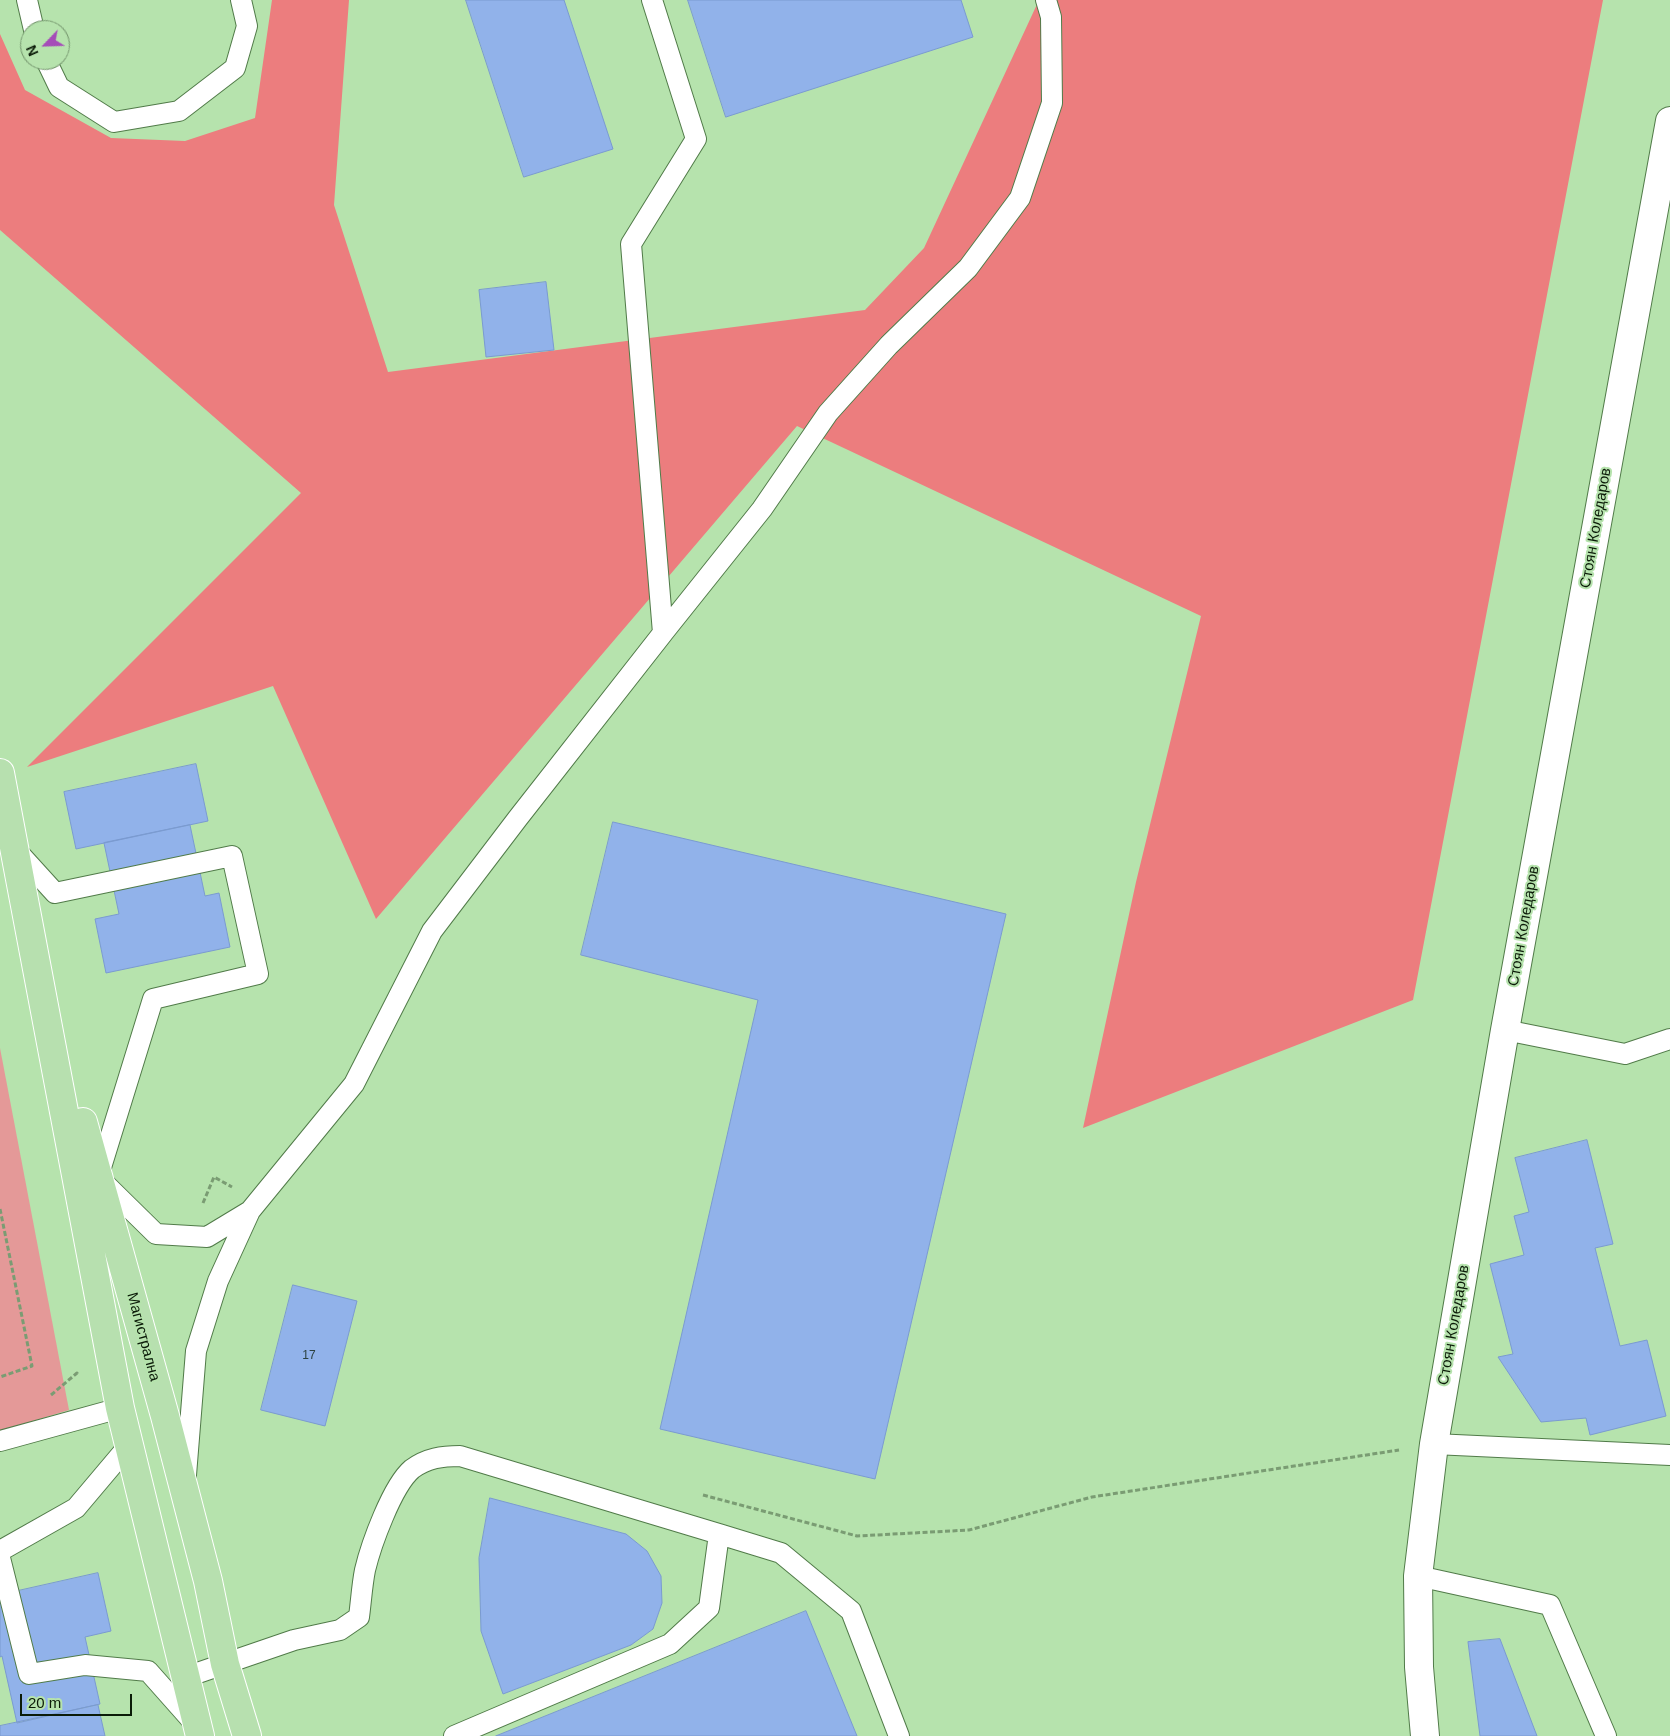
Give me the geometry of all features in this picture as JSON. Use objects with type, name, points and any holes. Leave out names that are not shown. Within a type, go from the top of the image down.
[{"type":"main road","name":"Магистрална","points":[[0,773],[120,1408],[199,1731]]},
{"type":"main road","name":"Магистрална","points":[[33,940],[208,1581],[226,1664],[247,1736]]},
{"type":"street","name":"Стоян Коледаров","points":[[1425,1736],[1419,1667],[1418,1576],[1434,1444],[1505,1030],[1670,121]]},
{"type":"lane","points":[[27,0],[32,20]]},
{"type":"lane","points":[[51,70],[59,86],[114,122],[179,111],[235,68],[247,26],[241,0]]},
{"type":"lane","points":[[652,0],[696,139],[631,244],[663,633]]},
{"type":"lane","points":[[184,1493],[196,1351],[218,1281],[250,1211],[354,1084],[432,931],[518,818],[762,508],[828,413],[890,345],[968,268],[1020,198],[1052,103],[1051,17],[1046,0]]},
{"type":"lane","points":[[15,849],[55,893],[232,856],[258,974],[153,999],[98,1177],[156,1234],[207,1237],[250,1211]]},
{"type":"lane","points":[[1505,1030],[1625,1054],[1670,1039]]},
{"type":"lane","points":[[0,1441],[120,1408]]},
{"type":"lane","points":[[0,1551],[76,1508],[130,1444]]},
{"type":"lane","points":[[1434,1444],[1670,1456]]},
{"type":"lane","points":[[186,1677],[294,1640],[340,1630],[359,1617],[365,1571],[387,1509],[399,1486],[412,1470],[431,1458],[460,1456],[781,1553],[851,1610],[899,1736]]},
{"type":"lane","points":[[454,1736],[670,1644],[709,1608],[719,1534]]},
{"type":"lane","points":[[0,1558],[29,1674],[85,1665],[148,1671],[199,1731]]},
{"type":"lane","points":[[1418,1576],[1550,1605],[1606,1736]]},
{"type":"path","points":[[203,1203],[214,1177]]},
{"type":"path","points":[[0,1209],[32,1366],[0,1377]]},
{"type":"path","points":[[45,1399],[77,1373]]},
{"type":"path","points":[[857,1536],[969,1530],[1092,1496],[1434,1444]]},
{"type":"shaded area","points":[[272,0],[349,0],[334,205],[388,372],[865,310],[924,248],[1039,0],[1603,0],[1413,1000],[1083,1128],[1136,882],[1201,616],[797,426],[376,919],[273,686],[27,767],[301,493],[0,230],[0,34],[25,90],[111,138],[185,141],[255,118]]},
{"type":"shaded area","points":[[0,1048],[69,1410],[0,1431]]},
{"type":"building","points":[[466,0],[564,0],[613,149],[524,177]]},
{"type":"building","points":[[688,0],[961,0],[973,37],[726,117]]},
{"type":"building","points":[[546,282],[554,350],[486,357],[479,290]]},
{"type":"building","points":[[196,764],[208,821],[76,849],[64,792]]},
{"type":"building","points":[[613,822],[1006,914],[875,1479],[660,1429],[758,1000],[581,955]]},
{"type":"building","points":[[190,825],[205,896],[219,893],[230,947],[106,973],[95,919],[119,914],[104,843]]},
{"type":"building","points":[[1587,1140],[1613,1244],[1595,1248],[1620,1346],[1647,1340],[1666,1416],[1590,1435],[1586,1418],[1541,1422],[1498,1357],[1513,1354],[1490,1264],[1524,1255],[1514,1216],[1529,1212],[1515,1158]]},
{"type":"building","points":[[293,1285],[357,1301],[325,1426],[261,1410]]},
{"type":"building","points":[[490,1498],[626,1534],[647,1551],[661,1576],[662,1603],[653,1629],[631,1645],[503,1694],[481,1631],[479,1558]]},
{"type":"building","points":[[98,1573],[111,1631],[85,1637],[100,1704],[17,1723],[2,1656],[0,1657],[0,1595]]},
{"type":"building","points":[[806,1611],[857,1736],[496,1736]]},
{"type":"building","points":[[1500,1639],[1537,1736],[1480,1736],[1468,1642]]},
{"type":"building","points":[[98,1705],[105,1736],[0,1736],[0,1726]]}]
